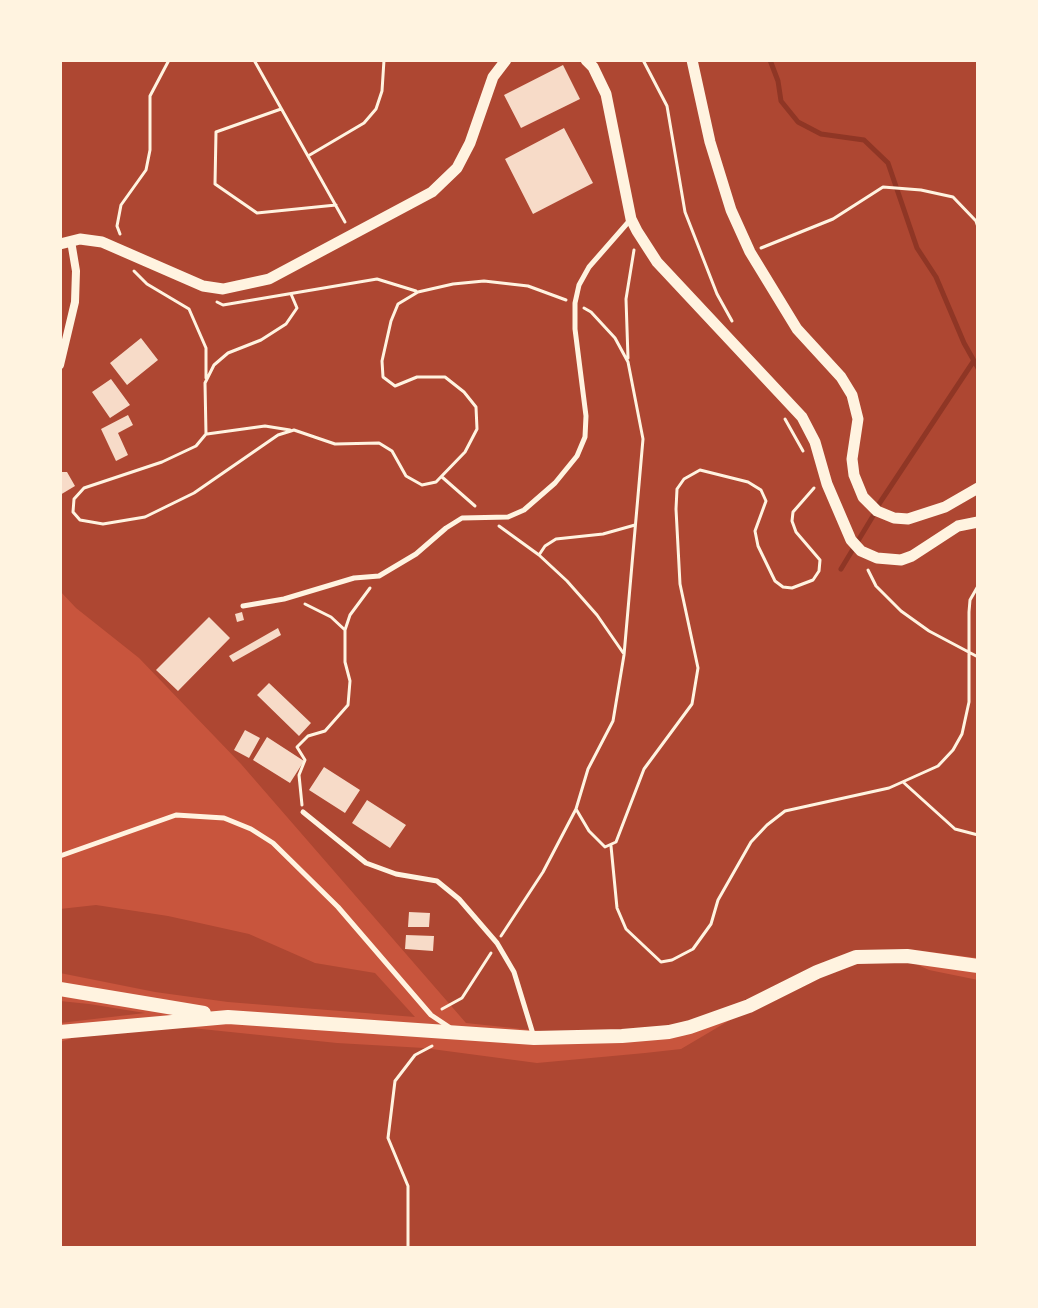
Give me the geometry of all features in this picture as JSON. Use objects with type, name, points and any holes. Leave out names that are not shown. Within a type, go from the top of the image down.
[{"type":"main road","points":[[60,989],[228,1017],[534,1038],[669,1032],[749,1006],[817,972],[856,957],[907,956],[978,966]]},
{"type":"main road","points":[[60,1032],[228,1017]]},
{"type":"street","points":[[60,365],[75,302],[76,271],[66,243],[80,239],[102,242],[203,286],[223,289],[269,279],[432,192],[457,168],[470,143],[490,84],[506,60]]},
{"type":"street","points":[[586,60],[593,67],[606,94],[631,219],[637,231],[657,262],[802,417],[815,442],[827,484],[851,540],[861,551],[877,558],[901,560],[958,526],[978,522]]},
{"type":"street","points":[[692,60],[710,142],[731,210],[750,252],[797,329],[841,377],[852,395],[858,419],[852,459],[854,475],[863,497],[877,511],[894,518],[922,517],[978,488]]},
{"type":"lane","points":[[243,606],[284,599],[354,578],[379,576],[416,554],[462,518],[508,517],[532,504],[555,483],[577,456],[585,437],[586,416],[575,303],[579,285],[589,267],[631,219]]},
{"type":"lane","points":[[303,812],[366,863],[396,874],[437,881],[459,899],[497,943],[514,972],[534,1038]]},
{"type":"lane","points":[[60,856],[176,815],[224,818],[273,843],[338,907],[431,1015],[457,1033]]},
{"type":"path","points":[[169,60],[150,96],[150,150],[146,170],[121,205],[117,226],[132,269],[147,284],[189,309],[206,348],[206,434],[196,446],[162,462],[84,488],[74,499],[73,512],[80,520],[103,524],[145,517],[194,493],[278,435],[294,430]]},
{"type":"path","points":[[254,60],[353,236]]},
{"type":"path","points":[[308,156],[364,123],[376,109],[382,91],[384,60]]},
{"type":"path","points":[[643,60],[667,106],[685,212],[717,294],[737,331]]},
{"type":"path","points":[[281,109],[216,132],[215,184],[257,213],[336,205]]},
{"type":"path","points":[[750,252],[833,219],[883,187],[921,190],[953,197],[978,227]]},
{"type":"path","points":[[431,1015],[462,998],[543,872],[576,809],[588,769],[613,721],[624,655],[643,439],[628,362],[626,299],[637,231]]},
{"type":"path","points":[[206,434],[265,426],[294,430],[335,444],[379,443],[392,451],[406,476],[422,485],[436,482],[465,452],[477,429],[476,407],[464,392],[445,377],[417,377],[395,386],[383,377],[382,361],[398,304],[418,292],[453,284],[484,281],[528,286],[575,303],[591,312],[615,338],[628,362]]},
{"type":"path","points":[[205,383],[214,365],[228,353],[261,340],[286,324],[297,308],[291,294]]},
{"type":"path","points":[[781,413],[803,452]]},
{"type":"path","points":[[576,809],[596,839],[605,847],[611,846],[620,836],[644,769],[686,715],[695,692],[698,668],[680,584],[677,489],[684,479],[700,470],[748,482],[761,490],[766,501],[755,531],[758,546],[775,581],[783,587],[792,588],[813,580],[819,571],[820,560],[796,532],[792,521],[793,512],[814,490],[812,478]]},
{"type":"path","points":[[442,477],[486,517],[539,555],[567,581],[597,615],[624,655]]},
{"type":"path","points":[[539,555],[545,546],[556,539],[603,534],[636,524]]},
{"type":"path","points":[[868,570],[876,586],[901,611],[978,657]]},
{"type":"path","points":[[303,812],[299,775],[305,760],[296,750],[308,736],[325,731],[348,705],[350,681],[345,662],[345,630],[350,615],[379,576]]},
{"type":"path","points":[[611,846],[617,908],[626,929],[661,962],[693,949],[711,924],[718,900],[751,842],[785,811],[889,788],[938,766],[953,750],[962,734],[969,702],[970,600],[978,586]]},
{"type":"path","points":[[284,599],[315,608],[345,630]]},
{"type":"path","points":[[903,782],[955,829],[978,835]]},
{"type":"path","points":[[408,1248],[408,1186],[388,1138],[395,1081],[415,1055],[457,1033]]},
{"type":"shaded area","points":[[60,60],[978,60],[978,958],[908,949],[853,954],[753,1001],[679,1027],[588,1036],[466,1023],[241,764],[139,658],[76,608],[60,591]]},
{"type":"shaded area","points":[[96,905],[168,916],[249,934],[315,963],[375,973],[415,1017],[228,1002],[155,992],[60,973],[60,909]]},
{"type":"shaded area","points":[[905,959],[929,970],[978,980],[978,1248],[60,1248],[60,1042],[78,1036],[182,1027],[337,1043],[424,1048],[537,1063],[645,1053],[681,1049],[769,997],[851,965]]},
{"type":"shaded area","points":[[60,1001],[89,1004],[145,1013],[60,1023]]},
{"type":"building","points":[[563,65],[580,99],[521,128],[504,95]]},
{"type":"building","points":[[564,128],[593,183],[533,214],[505,159]]},
{"type":"building","points":[[141,338],[158,360],[127,385],[110,363]]},
{"type":"building","points":[[111,379],[130,405],[110,418],[92,392]]},
{"type":"building","points":[[128,415],[133,425],[118,433],[128,455],[116,461],[101,429]]},
{"type":"building","points":[[67,472],[75,486],[60,495],[60,473]]},
{"type":"building","points":[[242,612],[244,620],[237,622],[235,614]]},
{"type":"building","points":[[209,617],[230,638],[178,691],[156,670]]},
{"type":"building","points":[[278,628],[281,635],[233,662],[229,656]]},
{"type":"building","points":[[269,683],[311,723],[299,736],[257,695]]},
{"type":"building","points":[[245,730],[260,738],[249,758],[234,750]]},
{"type":"building","points":[[267,737],[304,761],[290,783],[253,760]]},
{"type":"building","points":[[324,767],[360,790],[345,813],[309,790]]},
{"type":"building","points":[[367,800],[406,825],[390,848],[352,823]]},
{"type":"building","points":[[409,912],[430,913],[429,927],[408,927]]},
{"type":"building","points":[[406,935],[434,936],[433,951],[405,949]]},
{"type":"waterway","points":[[770,60],[781,101],[798,122],[821,134],[864,140],[888,163],[917,248],[936,277],[978,368]]},
{"type":"waterway","points":[[879,504],[973,362]]},
{"type":"waterway","points":[[841,569],[873,516]]}]
